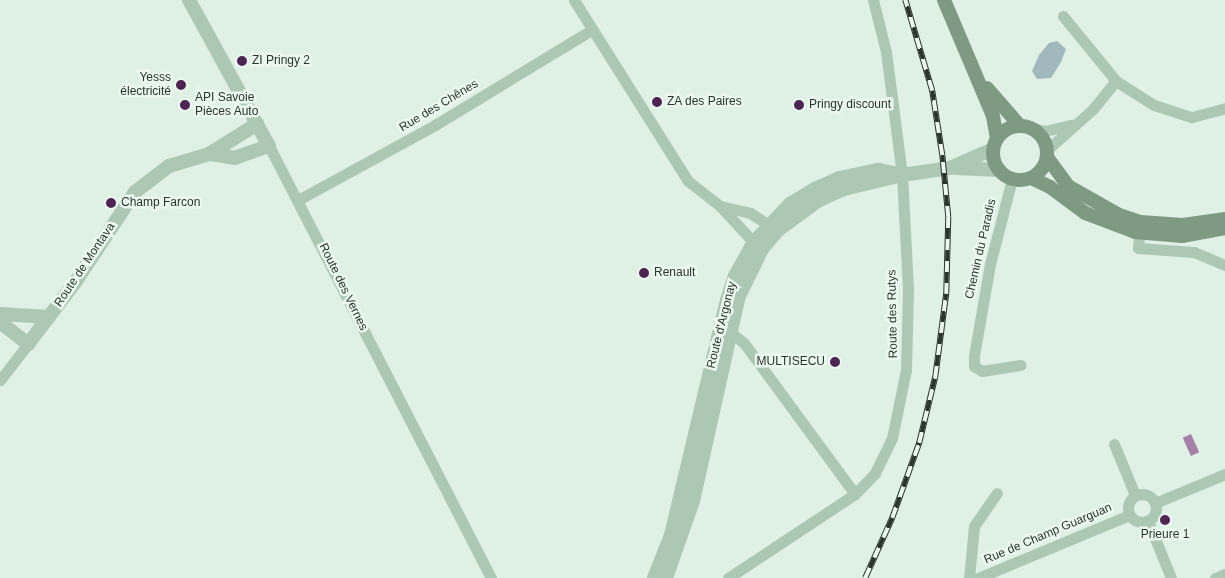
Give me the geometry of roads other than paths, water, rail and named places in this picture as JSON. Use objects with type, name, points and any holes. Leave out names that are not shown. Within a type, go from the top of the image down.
[{"type":"main road","points":[[944,0],[994,119],[999,170],[1012,179],[1031,178],[1050,187],[1085,212],[1118,228],[1183,225],[1225,218]]},
{"type":"main road","points":[[973,69],[1001,107],[1025,127],[1041,135],[1047,154],[1068,186],[1140,227],[1182,236],[1225,228]]},
{"type":"main road","points":[[995,144],[1007,129],[1025,127]]},
{"type":"main road","points":[[1031,178],[1042,170],[1047,154]]},
{"type":"street","name":"Route des Vernes","points":[[189,0],[298,200],[491,578]]},
{"type":"street","points":[[574,0],[591,30],[688,181],[720,206],[758,246]]},
{"type":"street","name":"Route des Rutys","points":[[728,578],[855,494],[875,473],[892,438],[906,370],[908,290],[902,175],[886,52],[873,0]]},
{"type":"street","points":[[1063,16],[1116,81],[1154,105],[1182,116],[1204,116],[1225,108]]},
{"type":"street","name":"Rue des Chênes","points":[[298,200],[436,125],[591,30]]},
{"type":"street","points":[[1047,154],[1074,125],[1093,109],[1116,81]]},
{"type":"street","name":"Route de Montava","points":[[0,380],[49,317],[134,192],[169,166],[209,154],[257,124]]},
{"type":"street","points":[[1025,127],[1045,131],[1074,125]]},
{"type":"street","name":"Route d'Argonay","points":[[950,168],[995,144]]},
{"type":"street","name":"Route de Montava","points":[[209,154],[235,158],[269,146]]},
{"type":"street","name":"Route d'Argonay","points":[[666,578],[693,501],[735,276],[790,204],[840,178],[879,170],[902,175],[950,168],[999,170]]},
{"type":"street","name":"Chemin du Paradis","points":[[1012,179],[990,264],[974,356],[974,366],[982,371],[1021,365]]},
{"type":"street","points":[[720,206],[750,213],[774,226]]},
{"type":"street","points":[[1140,227],[1138,248],[1194,252],[1225,265]]},
{"type":"street","points":[[0,314],[49,317]]},
{"type":"street","points":[[0,322],[28,344]]},
{"type":"street","points":[[725,333],[744,342],[855,494]]},
{"type":"street","name":"Route d'Argonay","points":[[654,578],[671,535],[725,333]]},
{"type":"street","points":[[1114,444],[1135,495]]},
{"type":"street","points":[[1155,503],[1225,474]]},
{"type":"street","points":[[969,578],[974,526],[997,493]]},
{"type":"street","points":[[1145,494],[1155,503],[1155,513],[1148,521],[1137,522],[1129,515],[1128,504],[1135,495],[1145,494]]},
{"type":"street","name":"Rue de Champ Guarguan","points":[[978,578],[1129,515]]},
{"type":"street","points":[[1148,521],[1171,578]]},
{"type":"street","points":[[1215,578],[1225,574]]},
{"type":"railway","points":[[865,578],[892,518],[919,443],[935,377],[946,294],[948,217],[942,155],[932,91],[905,0]]},
{"type":"place","name":"ZI Pringy 2","points":[[242,61]]},
{"type":"place","name":"Yesss électricité","points":[[181,85]]},
{"type":"place","name":"ZA des Paires","points":[[657,102]]},
{"type":"place","name":"API Savoie Pièces Auto","points":[[185,105]]},
{"type":"place","name":"Pringy discount","points":[[799,105]]},
{"type":"place","name":"Champ Farcon","points":[[111,203]]},
{"type":"place","name":"Renault","points":[[644,273]]},
{"type":"place","name":"MULTISECU","points":[[835,362]]},
{"type":"place","name":"Prieure 1","points":[[1165,520]]}]
